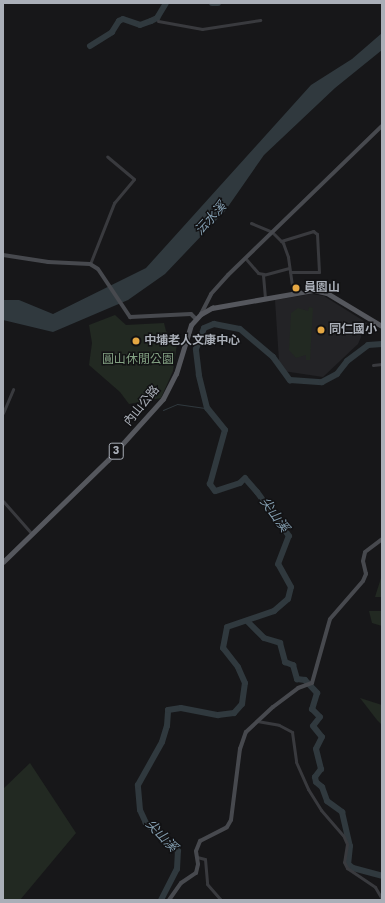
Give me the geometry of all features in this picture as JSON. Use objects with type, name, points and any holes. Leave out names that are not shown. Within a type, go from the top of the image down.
[{"type":"main road","points":[[196,318],[212,308],[293,292],[314,290],[327,293],[382,326]]},
{"type":"main road","name":"內山公路","points":[[3,562],[108,460],[163,399],[176,374],[191,325],[196,318]]},
{"type":"street","points":[[158,21],[202,29],[260,20]]},
{"type":"street","points":[[202,314],[211,294],[272,232],[382,126]]},
{"type":"street","points":[[90,264],[114,203],[134,179],[106,156]]},
{"type":"street","points":[[251,223],[272,232],[281,240],[286,248],[293,292]]},
{"type":"street","points":[[246,259],[258,273],[264,274],[289,270],[319,272],[317,232],[281,240]]},
{"type":"street","points":[[3,255],[48,262],[90,264],[98,269],[124,313],[134,318],[191,314],[196,318]]},
{"type":"street","points":[[264,274],[262,278],[265,298]]},
{"type":"street","points":[[373,365],[382,364]]},
{"type":"street","points":[[3,413],[13,389]]},
{"type":"street","points":[[3,501],[32,534]]},
{"type":"street","points":[[169,900],[181,883],[196,873],[196,850],[200,842],[227,827],[231,820],[240,749],[246,732],[257,721],[298,688],[310,684],[330,619],[363,580],[365,552],[382,539]]},
{"type":"street","points":[[257,721],[279,725],[292,732],[296,762],[308,789],[321,810],[343,835],[347,844],[344,862],[352,872],[360,875],[375,887],[382,899]]},
{"type":"street","points":[[197,857],[205,859],[207,884],[221,900]]},
{"type":"shaded area","name":"同仁國小","points":[[312,294],[324,296],[367,323],[358,344],[323,377],[283,371],[279,361],[275,300]]},
{"type":"green space","points":[[309,307],[313,308],[310,360],[306,360],[306,355],[296,358],[289,350],[291,313],[298,308],[308,311]]},
{"type":"green space","name":"圓山休閒公園","points":[[115,315],[126,325],[164,323],[166,331],[177,344],[173,371],[161,398],[129,404],[120,392],[89,365],[92,343],[89,325]]},
{"type":"green space","points":[[382,576],[382,597],[375,597],[381,578]]},
{"type":"green space","points":[[369,611],[382,611],[382,626],[372,623]]},
{"type":"green space","points":[[360,698],[382,705],[382,725],[377,720]]},
{"type":"green space","points":[[30,763],[76,833],[20,900],[3,900],[3,789]]},
{"type":"water","name":"沄水溪","points":[[382,33],[382,50],[335,88],[264,155],[225,211],[165,274],[128,300],[53,332],[3,320],[3,300],[19,300],[53,314],[146,268],[311,85],[352,59]]},
{"type":"waterway","points":[[90,46],[112,32],[119,21],[123,19],[140,25],[157,18],[166,3]]},
{"type":"waterway","points":[[212,3],[218,3]]},
{"type":"waterway","name":"尖山溪","points":[[161,900],[177,869],[178,851],[146,823],[140,810],[138,785],[162,742],[167,726],[168,710],[181,708],[218,715],[234,713],[242,704],[245,683],[238,667],[223,648],[227,627],[274,611],[288,599],[291,587],[278,564],[289,536],[257,492],[245,478],[240,483],[215,491],[210,484],[225,430],[207,408],[199,375],[196,349],[204,328],[214,324],[240,329],[273,357],[290,380],[322,382],[337,374],[347,361],[368,345],[382,344]]},
{"type":"waterway","points":[[163,410],[177,404],[207,408]]},
{"type":"waterway","points":[[247,621],[264,638],[280,643],[285,662],[293,665],[297,679],[305,680],[317,693],[312,709],[320,717],[313,726],[322,737],[316,749],[321,769],[315,777],[316,782],[322,787],[327,801],[342,812],[350,846],[348,864],[353,868],[382,876]]},
{"type":"place","name":"員園山","points":[[296,288]]},
{"type":"place","name":"同仁國小","points":[[321,330]]},
{"type":"place","name":"中埔老人文康中心","points":[[136,341]]}]
